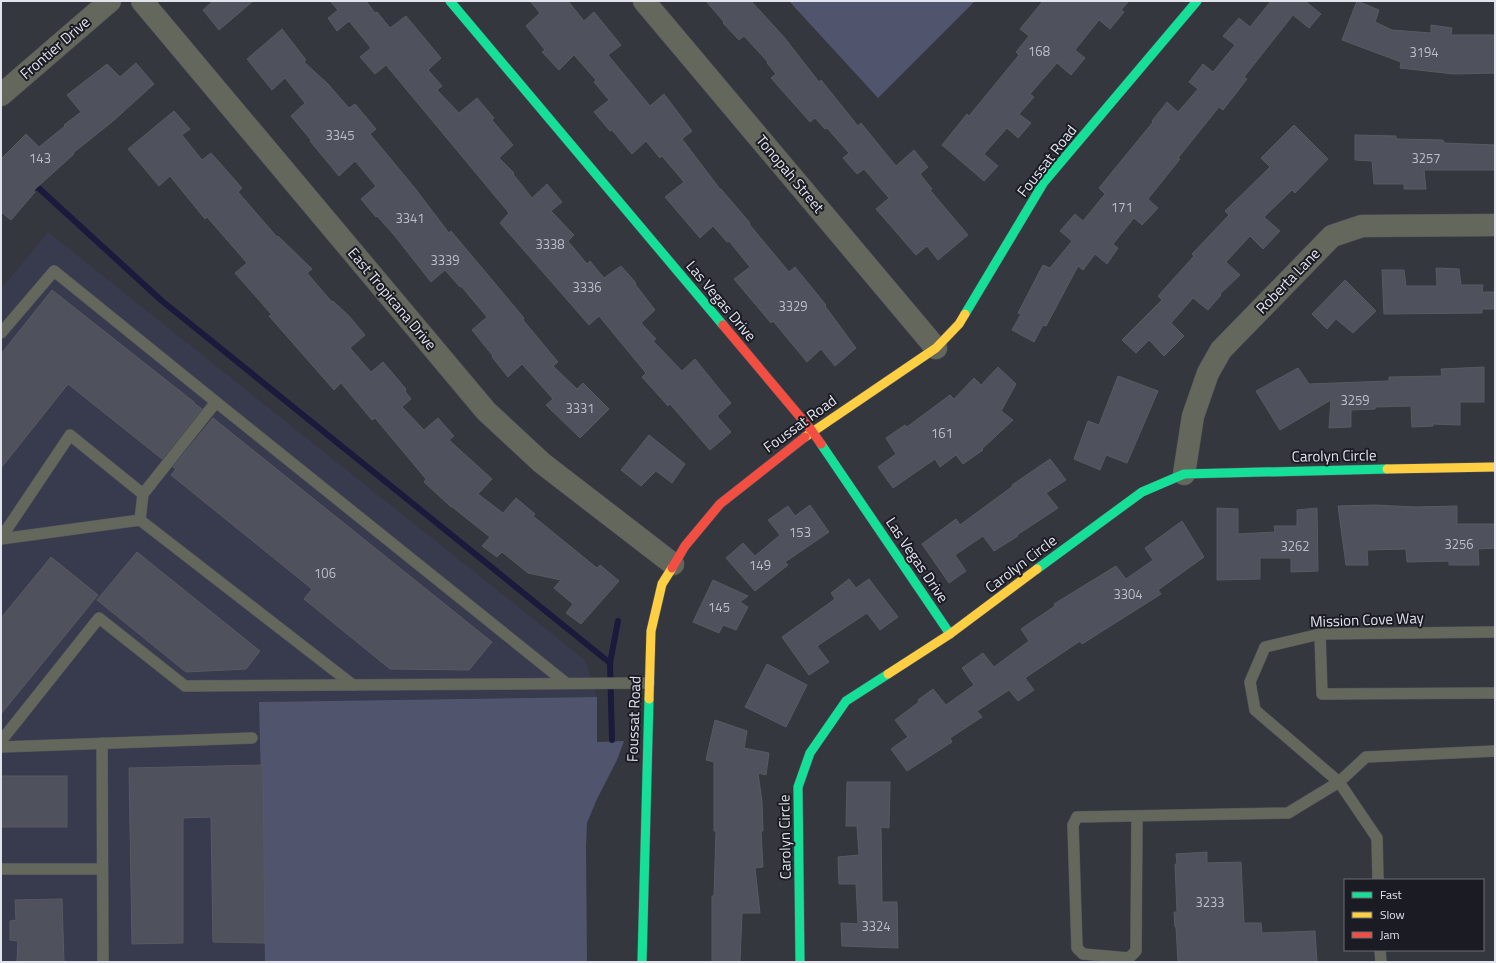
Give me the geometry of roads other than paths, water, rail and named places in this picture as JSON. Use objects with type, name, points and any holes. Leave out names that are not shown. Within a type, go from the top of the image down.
[{"type":"street","name":"Frontier Drive","points":[[1,95],[110,1]]},
{"type":"street","name":"East Tropicana Drive","points":[[142,1],[486,411],[542,463],[673,564]]},
{"type":"street","name":"Las Vegas Drive","points":[[450,1],[812,431],[950,634]]},
{"type":"street","name":"Tonopah Street","points":[[644,1],[936,348]]},
{"type":"street","name":"Foussat Road","points":[[642,962],[651,631],[662,584],[673,564],[685,546],[720,504],[812,431],[936,348],[959,324],[1012,233],[1044,182],[1197,1]]},
{"type":"street","name":"Roberta Lane","points":[[1184,474],[1192,416],[1208,373],[1221,350],[1332,236],[1362,226],[1495,225]]},
{"type":"street","name":"Carolyn Circle","points":[[800,962],[798,787],[810,753],[846,701],[950,634],[1142,492],[1184,474],[1495,467]]},
{"type":"lane","points":[[1,333],[54,271],[566,683]]},
{"type":"lane","points":[[140,520],[143,494],[216,402]]},
{"type":"lane","points":[[1,539],[70,435],[143,494]]},
{"type":"lane","points":[[1,539],[140,520],[353,685]]},
{"type":"lane","points":[[1,740],[99,618],[185,686],[649,683]]},
{"type":"lane","name":"Mission Cove Way","points":[[1378,879],[1377,838],[1339,782],[1255,710],[1250,682],[1265,647],[1320,634],[1495,632]]},
{"type":"lane","points":[[1320,634],[1322,694],[1495,693]]},
{"type":"lane","points":[[1,747],[252,738]]},
{"type":"lane","points":[[102,744],[103,962]]},
{"type":"lane","points":[[1137,816],[1136,951],[1129,958],[1083,954],[1077,948],[1073,825],[1077,818],[1137,816],[1288,813],[1339,782],[1366,757],[1495,751]]},
{"type":"lane","points":[[1,869],[102,869]]},
{"type":"lane","points":[[1380,951],[1381,962]]},
{"type":"waterway","points":[[32,182],[162,301],[610,663]]},
{"type":"waterway","points":[[612,740],[610,663],[618,621]]}]
